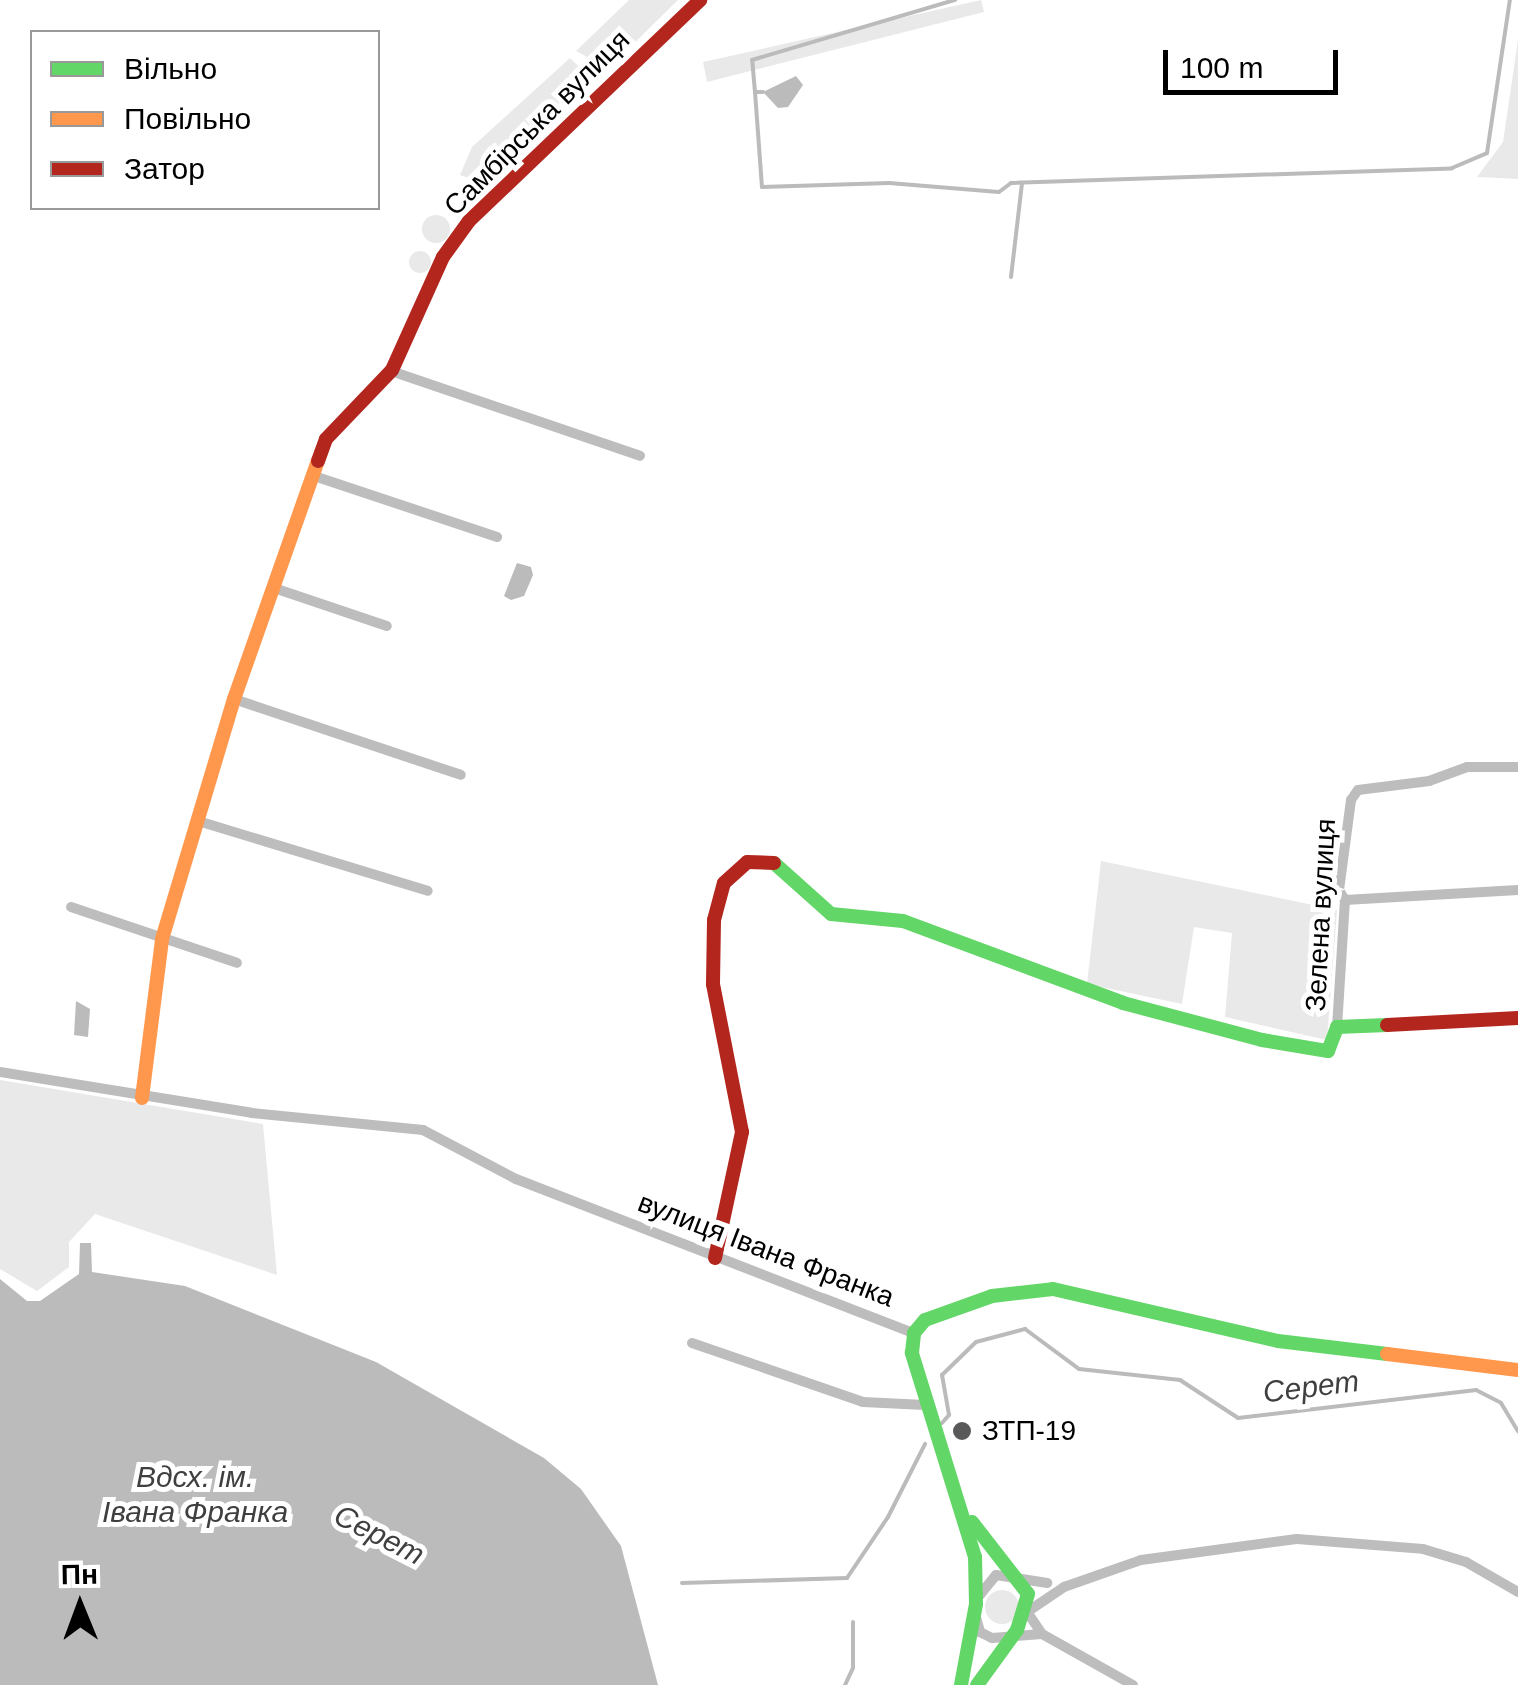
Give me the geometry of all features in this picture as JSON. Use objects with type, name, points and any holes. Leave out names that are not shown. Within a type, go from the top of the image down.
[{"type":"street","name":"Самбірська вулиця","points":[[142,1098],[162,939],[234,698],[326,439],[390,371],[442,257],[469,221],[700,0]]},
{"type":"street","points":[[390,371],[640,456]]},
{"type":"street","points":[[314,476],[498,536]]},
{"type":"street","points":[[274,588],[388,626]]},
{"type":"street","points":[[234,698],[462,774]]},
{"type":"street","name":"Зелена вулиця","points":[[1338,1027],[1345,900],[1339,890],[1348,811],[1358,790],[1429,781],[1467,767],[1518,768]]},
{"type":"street","points":[[198,821],[428,891]]},
{"type":"street","points":[[716,1258],[742,1132],[714,984],[714,920],[724,883],[747,862],[776,863],[831,914],[903,921],[1122,1003],[1317,1050],[1334,1046],[1338,1027],[1518,1018]]},
{"type":"street","points":[[1345,900],[1518,890]]},
{"type":"street","points":[[71,907],[237,962]]},
{"type":"street","name":"вулиця Івана Франка","points":[[0,1072],[142,1098],[423,1130],[516,1179],[914,1333],[936,1315],[992,1296],[1053,1289],[1278,1341],[1518,1370]]},
{"type":"street","points":[[914,1333],[912,1353],[926,1405],[965,1513],[980,1632],[1011,1638],[1042,1634]]},
{"type":"street","points":[[692,1343],[863,1402],[926,1405]]},
{"type":"street","points":[[965,1513],[1022,1580],[1026,1612],[1042,1634],[1132,1685]]},
{"type":"street","points":[[977,1685],[1026,1612],[1064,1586],[1178,1550],[1316,1538],[1450,1556],[1518,1592]]},
{"type":"street","points":[[1008,1562],[1047,1583]]},
{"type":"street","points":[[961,1685],[976,1604],[990,1577],[1064,1586]]},
{"type":"shaded area","points":[[629,0],[678,0],[616,61],[602,65],[576,51]]},
{"type":"shaded area","points":[[981,0],[984,12],[707,82],[703,62]]},
{"type":"shaded area","points":[[1518,40],[1518,179],[1477,177],[1503,142]]},
{"type":"shaded area","points":[[570,58],[589,77],[590,86],[514,164],[502,154],[475,180],[460,175],[472,147]]},
{"type":"shaded area","points":[[436,215],[446,219],[450,229],[446,239],[436,243],[426,239],[422,229],[426,219]]},
{"type":"shaded area","points":[[416,251],[424,251],[431,262],[424,273],[416,273],[409,266],[409,258]]},
{"type":"shaded area","points":[[1101,861],[1337,910],[1327,1040],[1225,1017],[1232,933],[1194,927],[1182,1004],[1087,984]]},
{"type":"shaded area","points":[[0,1080],[263,1124],[277,1275],[95,1214],[69,1242],[69,1267],[37,1291],[0,1269]]},
{"type":"shaded area","points":[[1002,1590],[1014,1595],[1019,1607],[1014,1619],[1002,1624],[990,1619],[985,1607],[990,1595]]},
{"type":"water","points":[[796,76],[803,85],[788,107],[778,108],[763,92]]},
{"type":"water","points":[[517,563],[531,567],[533,575],[524,596],[511,600],[504,596]]},
{"type":"water","points":[[76,1001],[90,1009],[88,1037],[74,1035]]},
{"type":"water","name":"Вдсх. ім. Івана Франка","points":[[80,1243],[91,1243],[92,1272],[185,1286],[376,1362],[544,1458],[581,1489],[621,1546],[658,1685],[0,1685],[0,1279],[27,1301],[40,1301],[79,1274]]},
{"type":"waterway","points":[[755,92],[752,60],[955,0]]},
{"type":"waterway","points":[[763,92],[755,92],[762,187],[889,183],[999,192],[1011,183],[1452,168],[1487,153],[1510,0]]},
{"type":"waterway","points":[[1011,277],[1022,183]]},
{"type":"waterway","name":"Серет","points":[[942,1423],[949,1415],[942,1375],[976,1342],[1025,1329],[1079,1369],[1180,1380],[1238,1418],[1476,1390],[1501,1403],[1518,1431]]},
{"type":"waterway","name":"Серет","points":[[682,1583],[847,1578],[888,1517],[925,1444]]},
{"type":"waterway","name":"Серет","points":[[845,1685],[853,1668],[853,1622]]},
{"type":"traffic: fast","points":[[774,863],[831,914],[903,921],[1123,1003],[1262,1040],[1328,1051],[1337,1027],[1387,1025]]},
{"type":"traffic: fast","points":[[961,1685],[976,1604],[975,1557],[912,1353],[914,1333],[925,1320],[992,1296],[1053,1289],[1278,1341],[1387,1354]]},
{"type":"traffic: fast","points":[[972,1522],[1028,1594],[1017,1630],[977,1685]]},
{"type":"traffic: slow","points":[[142,1098],[162,939],[234,699],[318,461]]},
{"type":"traffic: slow","points":[[1387,1354],[1518,1370]]},
{"type":"traffic: jam","points":[[318,461],[326,439],[392,370],[443,257],[469,221],[700,0]]},
{"type":"traffic: jam","points":[[715,1258],[742,1132],[713,984],[714,920],[724,883],[747,862],[774,863]]},
{"type":"traffic: jam","points":[[1387,1025],[1518,1018]]},
{"type":"place","name":"ЗТП-19","points":[[962,1431]]}]
